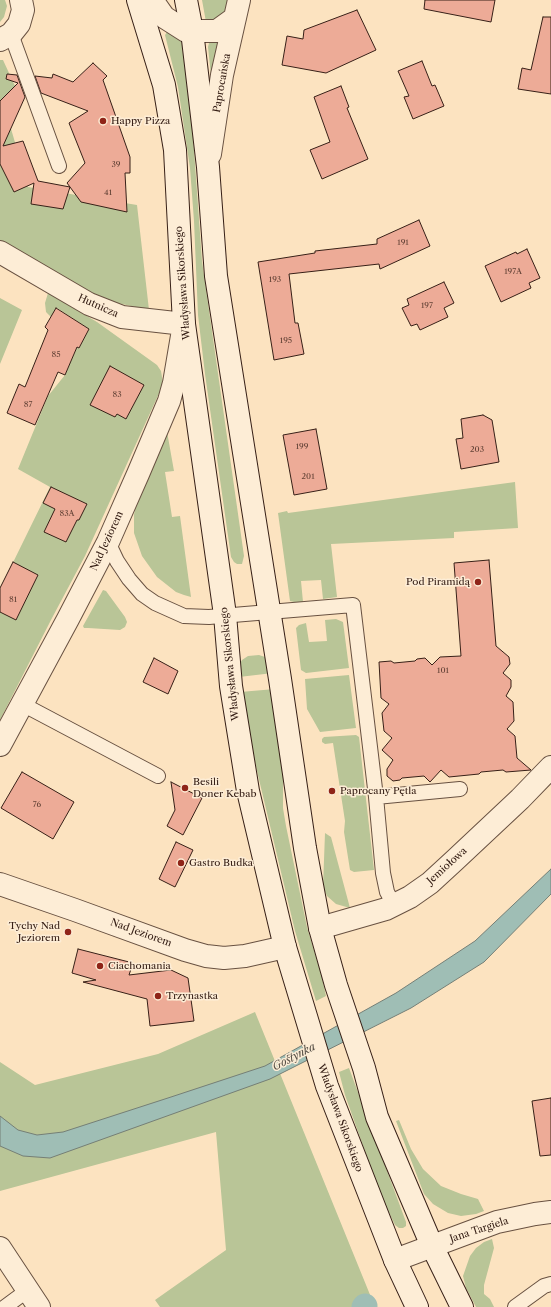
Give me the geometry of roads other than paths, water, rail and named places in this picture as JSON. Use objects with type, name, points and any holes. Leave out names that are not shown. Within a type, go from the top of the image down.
[{"type":"street","points":[[6,37],[19,24],[23,10],[21,0]]},
{"type":"street","name":"Władysława Sikorskiego","points":[[138,0],[164,84],[175,150],[184,324],[225,615],[231,686],[248,791],[285,947],[327,1086],[395,1260],[416,1307]]},
{"type":"street","points":[[152,0],[164,17],[186,31],[217,31],[237,9]]},
{"type":"street","points":[[186,0],[192,31],[208,167],[216,276],[270,612],[305,848],[320,928],[336,986],[364,1068],[378,1117],[432,1246],[462,1307]]},
{"type":"street","name":"Paprocańska","points":[[208,167],[222,75],[237,9]]},
{"type":"street","name":"Hutnicza","points":[[0,252],[89,304],[122,317],[184,324]]},
{"type":"street","name":"Nad Jeziorem","points":[[0,745],[108,542],[169,401],[174,383],[184,324]]},
{"type":"street","name":"Jemiołowa","points":[[320,928],[359,918],[394,905],[410,897],[430,883],[520,799],[551,767]]},
{"type":"street","name":"Nad Jeziorem","points":[[0,884],[83,912],[185,950],[206,956],[224,958],[245,956],[285,947]]},
{"type":"street","name":"Jana Targiela","points":[[395,1260],[497,1222],[551,1212]]},
{"type":"street","points":[[0,1248],[34,1298]]},
{"type":"lane","points":[[6,37],[59,166]]},
{"type":"lane","points":[[108,542],[117,561],[129,579],[142,594],[155,603],[184,616],[201,618],[353,604],[376,797],[383,873],[387,892],[394,905]]},
{"type":"lane","points":[[22,704],[158,776]]},
{"type":"lane","points":[[376,797],[460,789]]},
{"type":"lane","points":[[514,1307],[544,1286],[551,1284]]},
{"type":"lane","points":[[5,1307],[34,1298]]},
{"type":"water","name":"Gostynka","points":[[551,869],[551,894],[484,962],[411,1008],[270,1079],[50,1158],[23,1156],[0,1146],[0,1116],[18,1130],[37,1135],[63,1132],[265,1066],[396,993],[475,941]]},
{"type":"place","name":"Happy Pizza","points":[[103,121]]},
{"type":"place","name":"Pod Piramidą","points":[[478,582]]},
{"type":"place","name":"Besili Doner Kebab","points":[[185,788]]},
{"type":"place","name":"Paprocany Pętla","points":[[332,791]]},
{"type":"place","name":"Gastro Budka","points":[[181,863]]},
{"type":"place","name":"Tychy Nad Jeziorem","points":[[68,932]]},
{"type":"place","name":"Ciachomania","points":[[100,966]]},
{"type":"place","name":"Trzynastka","points":[[158,996]]}]
